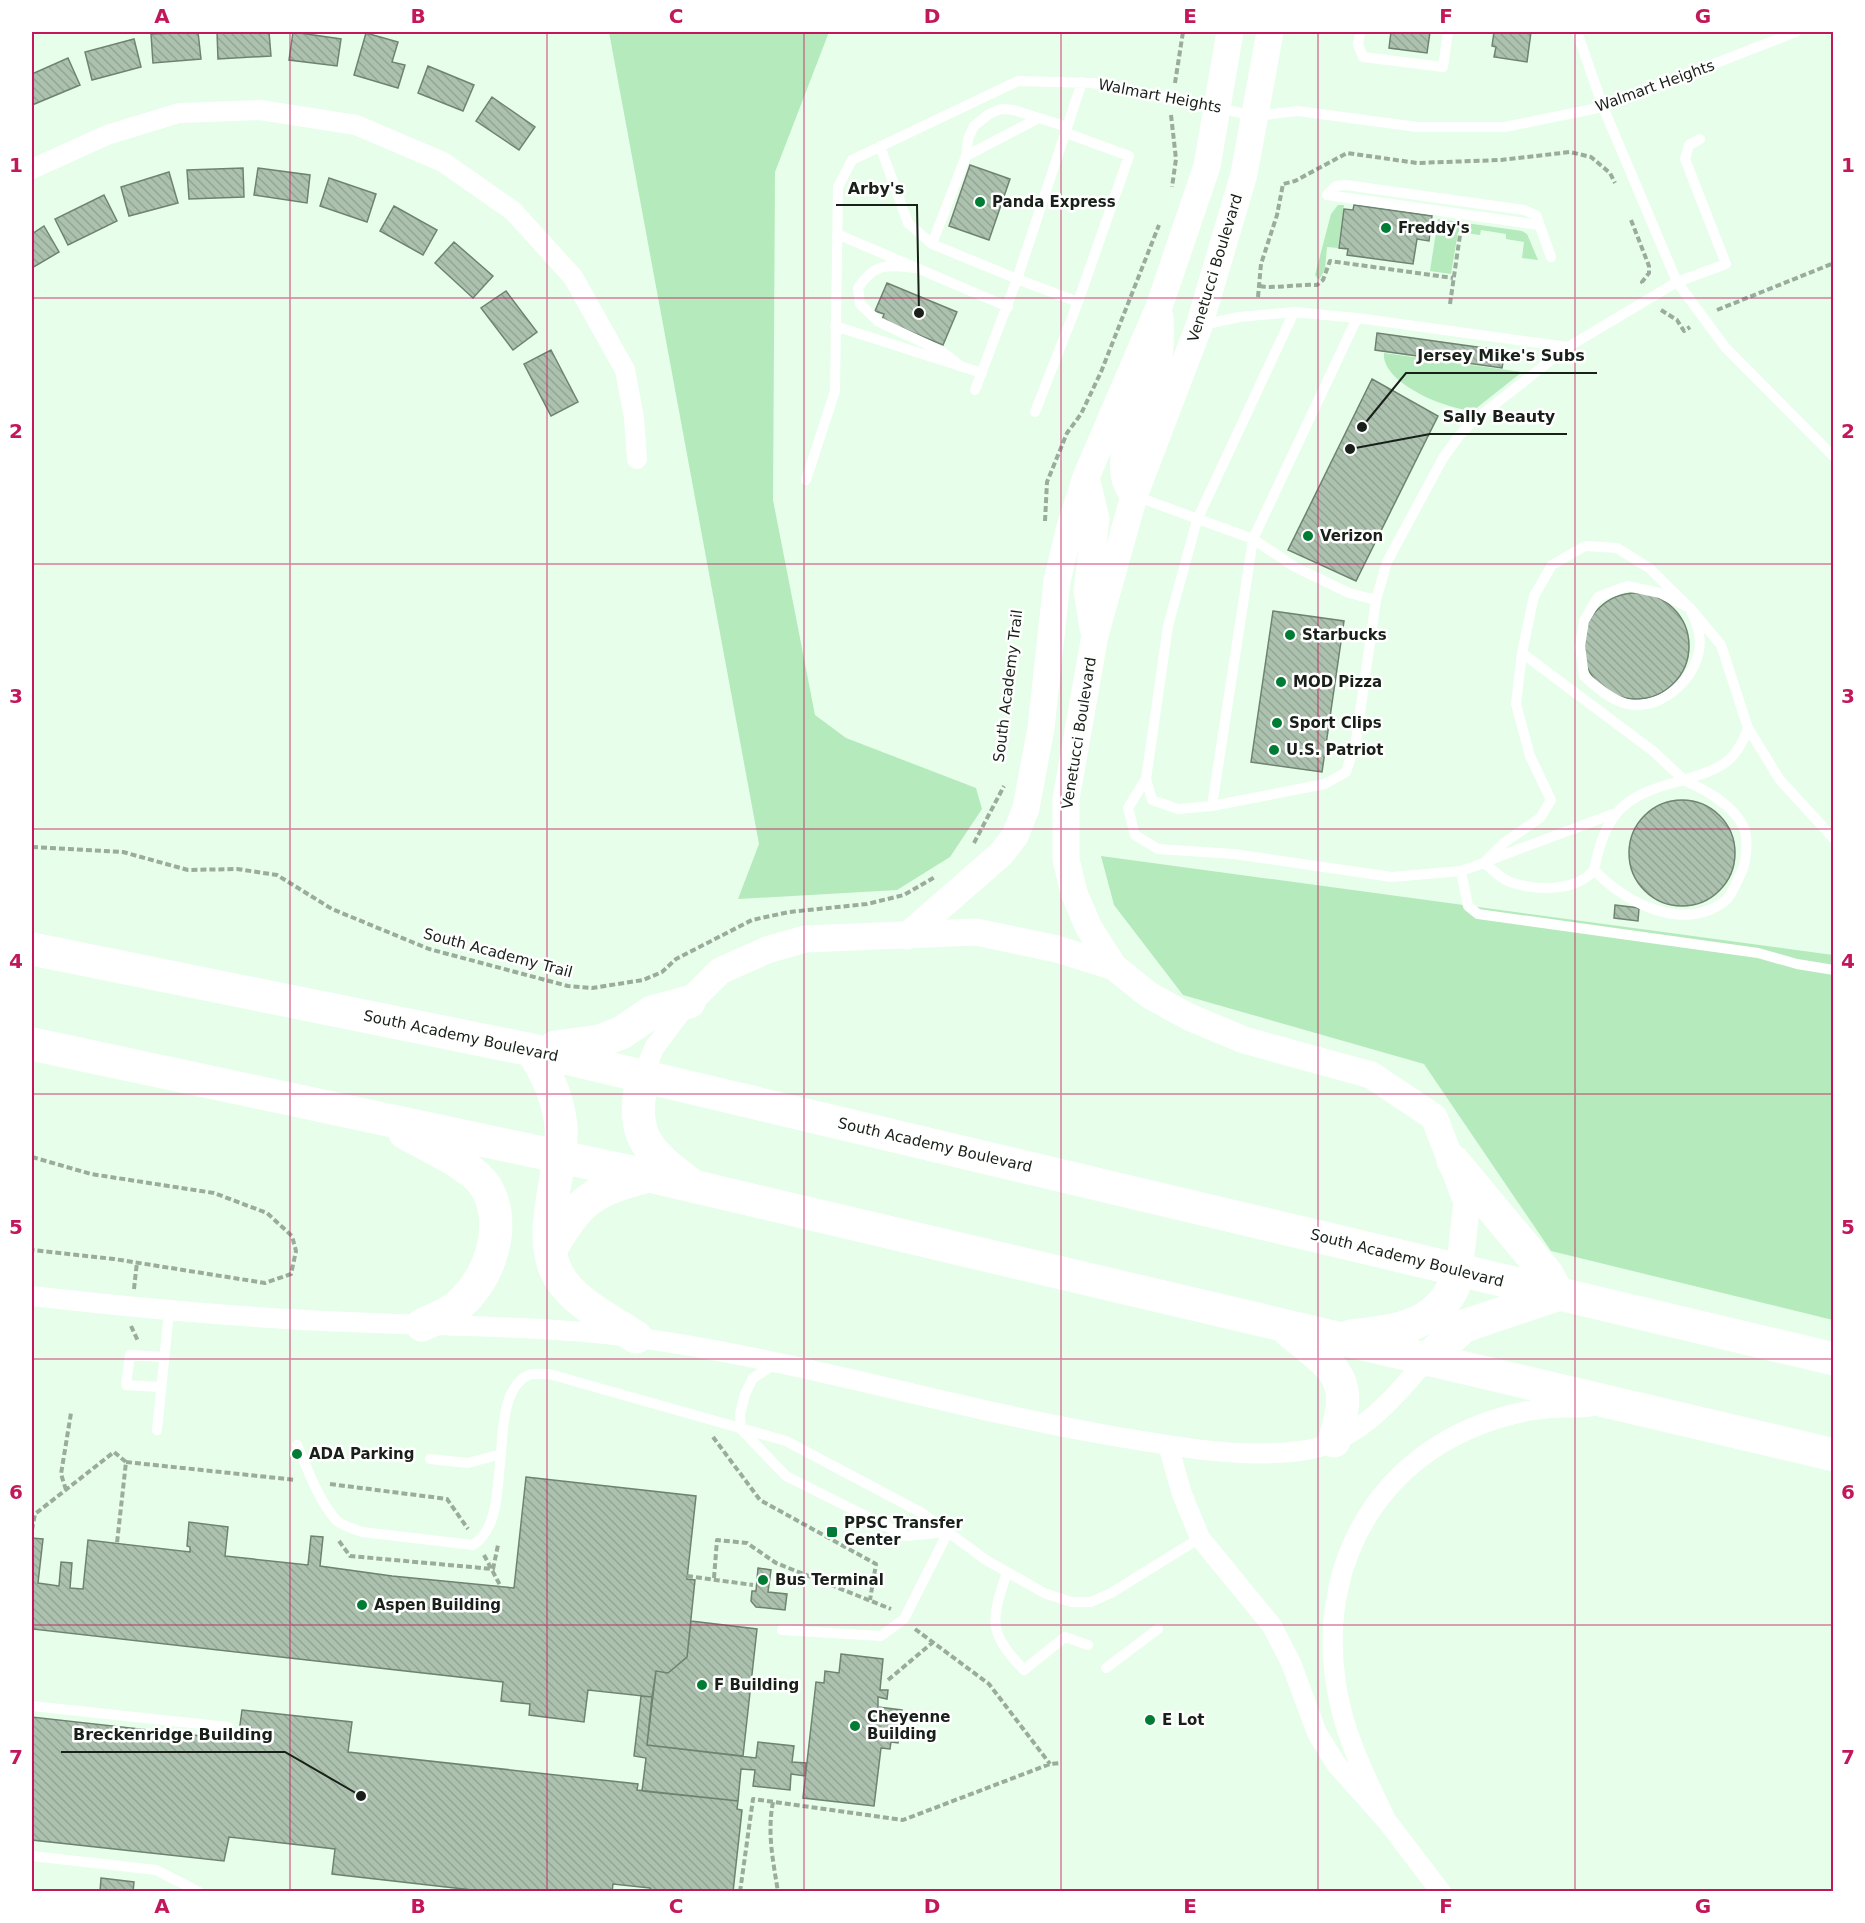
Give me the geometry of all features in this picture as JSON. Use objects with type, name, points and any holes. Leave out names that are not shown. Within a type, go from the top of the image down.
[{"type":"highway","name":"South Academy Boulevard","points":[[39,950],[532,1050],[1833,1359]]},
{"type":"highway","points":[[636,1337],[579,1299],[558,1275],[550,1251],[550,1219],[560,1156],[561,1127],[557,1097],[532,1050],[600,1041],[621,1033],[652,1012],[689,1002]]},
{"type":"highway","points":[[32,1044],[651,1176],[1833,1455]]},
{"type":"highway","points":[[643,1076],[636,1104],[639,1124],[647,1145],[674,1172],[694,1186]]},
{"type":"highway","points":[[377,1118],[464,1167],[485,1186],[495,1212],[496,1236],[490,1259],[478,1284],[458,1306],[423,1325]]},
{"type":"highway","points":[[1426,1360],[1464,1326],[1558,1294],[1547,1274],[1453,1161]]},
{"type":"highway","points":[[550,1251],[570,1216],[589,1199],[616,1185],[651,1176]]},
{"type":"highway","points":[[1331,1338],[1382,1332],[1418,1322],[1443,1307],[1454,1291],[1459,1271]]},
{"type":"highway","points":[[1283,1326],[1329,1364],[1340,1381],[1345,1398],[1334,1441]]},
{"type":"street","points":[[907,936],[1001,854],[1015,836],[1026,808],[1041,728],[1058,581],[1070,527],[1086,477],[1159,307],[1207,166],[1230,32]]},
{"type":"street","name":"Venetucci Boulevard","points":[[1270,32],[1244,174],[1199,326],[1134,496],[1095,635],[1066,799],[1066,859],[1074,893],[1089,928],[1114,967],[1149,995],[1189,1017],[1244,1040],[1371,1075],[1434,1117],[1467,1202],[1459,1271]]},
{"type":"street","points":[[32,169],[107,135],[179,113],[260,110],[356,125],[443,162],[513,211],[573,277],[625,369],[634,418],[637,459]]},
{"type":"street","points":[[1134,496],[1124,479],[1125,456],[1135,422],[1150,389],[1159,361],[1159,307]]},
{"type":"street","points":[[1086,477],[1096,519],[1087,590],[1095,635]]},
{"type":"street","points":[[643,1076],[654,1048],[689,1002],[720,971],[766,950],[805,939],[976,932],[1057,949],[1114,967]]},
{"type":"street","points":[[32,1296],[169,1312],[636,1337],[696,1347],[1031,1421],[1168,1445],[1258,1453],[1304,1451],[1334,1441],[1366,1424],[1383,1409],[1426,1360]]},
{"type":"street","points":[[1386,1820],[1358,1762],[1344,1723],[1336,1684],[1332,1636],[1336,1596],[1347,1553],[1365,1517],[1384,1490],[1408,1466],[1444,1442],[1486,1423],[1534,1410],[1621,1405]]},
{"type":"street","points":[[1168,1445],[1182,1494],[1200,1538],[1272,1626],[1291,1663],[1317,1733],[1336,1764],[1386,1820],[1433,1889]]},
{"type":"lane","points":[[1360,32],[1358,45],[1363,57],[1443,67],[1448,32]]},
{"type":"lane","points":[[1577,32],[1603,107],[1677,282],[1725,347],[1833,457]]},
{"type":"lane","name":"Walmart Heights","points":[[806,480],[835,391],[838,188],[852,160],[1018,81],[1082,82],[1256,116],[1298,111],[1417,128],[1505,127],[1603,107],[1796,32]]},
{"type":"lane","points":[[975,390],[1008,308],[1082,82]]},
{"type":"lane","points":[[932,244],[966,156],[968,139],[974,126],[989,114],[1001,109],[1014,110],[1130,156],[1078,302],[1035,412]]},
{"type":"lane","points":[[966,156],[1037,119]]},
{"type":"lane","points":[[1146,779],[1152,800],[1178,809],[1212,806],[1325,784],[1346,772],[1356,741],[1376,600],[1387,562],[1443,458],[1459,436],[1472,422],[1568,347],[1677,282],[1726,264],[1685,159],[1689,145],[1700,139]]},
{"type":"lane","points":[[880,146],[908,223],[932,244],[1078,302]]},
{"type":"lane","points":[[1327,195],[1336,186],[1357,186],[1524,210],[1536,215],[1551,257]]},
{"type":"lane","points":[[837,234],[1008,308]]},
{"type":"lane","points":[[915,268],[885,265],[867,274],[858,288],[860,304],[879,322],[940,351],[962,367]]},
{"type":"lane","points":[[1199,326],[1239,317],[1294,312],[1357,318],[1568,347]]},
{"type":"lane","points":[[1294,312],[1197,520],[1168,626],[1146,779],[1128,808],[1135,835],[1158,849],[1234,854],[1392,877],[1461,871],[1613,814],[1652,789],[1720,768],[1740,750],[1748,728]]},
{"type":"lane","points":[[1212,806],[1253,539],[1357,318]]},
{"type":"lane","points":[[835,326],[982,373]]},
{"type":"lane","points":[[1134,496],[1253,539],[1295,567],[1349,593],[1376,600]]},
{"type":"lane","points":[[1484,863],[1505,842],[1540,818],[1551,800],[1530,756],[1516,704],[1522,653],[1534,596],[1552,565],[1585,546],[1617,548],[1649,568],[1690,608],[1721,645],[1748,728],[1780,780],[1833,839]]},
{"type":"lane","points":[[1627,586],[1660,593],[1690,608],[1700,636],[1695,665],[1677,688],[1657,703],[1627,704],[1601,691],[1584,676],[1580,646],[1584,621],[1598,597],[1627,586]]},
{"type":"lane","points":[[1522,653],[1653,751],[1684,780],[1723,802],[1743,825],[1746,863],[1727,900],[1695,916],[1657,911],[1609,885],[1594,870]]},
{"type":"lane","points":[[1484,863],[1509,882],[1543,889],[1588,878],[1594,870],[1600,839],[1613,814]]},
{"type":"lane","points":[[1461,871],[1468,906],[1478,914],[1758,953],[1797,964],[1833,970]]},
{"type":"lane","points":[[157,1430],[169,1312]]},
{"type":"lane","points":[[160,1387],[126,1385],[130,1354],[164,1358]]},
{"type":"lane","points":[[775,1364],[753,1378],[745,1394],[740,1414],[741,1429],[786,1476],[906,1536],[948,1532]]},
{"type":"lane","points":[[297,1445],[314,1482],[337,1520],[347,1527],[362,1532],[473,1545],[486,1534],[492,1517],[510,1398],[518,1383],[530,1374],[549,1374],[786,1441],[922,1513],[1007,1572],[1044,1593],[1071,1602],[1091,1602],[1111,1593],[1200,1538]]},
{"type":"lane","points":[[430,1459],[468,1464],[501,1454]]},
{"type":"lane","points":[[782,1630],[881,1636],[904,1619],[948,1532]]},
{"type":"lane","points":[[1007,1572],[995,1609],[995,1628],[1006,1650],[1024,1670],[1065,1637],[1088,1645]]},
{"type":"lane","points":[[1107,1668],[1158,1629]]},
{"type":"lane","points":[[32,1706],[228,1727]]},
{"type":"lane","points":[[32,1856],[156,1870],[199,1892]]},
{"type":"path","points":[[1171,193],[1176,159]]},
{"type":"path","points":[[1043,529],[1047,483],[1066,433],[1081,414],[1101,372],[1160,222]]},
{"type":"path","points":[[1450,304],[1460,235]]},
{"type":"path","points":[[1260,286],[1268,289],[1282,285],[1317,285],[1323,280],[1330,261],[1454,278]]},
{"type":"path","name":"South Academy Trail","points":[[969,852],[1009,778]]},
{"type":"path","name":"South Academy Trail","points":[[32,848],[123,852],[188,870],[237,869],[277,876],[332,909],[429,949],[568,986],[591,988],[643,980],[662,972],[676,960],[752,920],[789,912],[867,904],[904,895],[945,871]]},
{"type":"path","points":[[32,1157],[91,1174],[214,1193],[267,1213],[292,1236],[296,1251],[291,1274],[265,1283],[114,1259],[32,1250]]},
{"type":"path","points":[[66,1490],[61,1474],[71,1413]]},
{"type":"path","points":[[709,1431],[760,1500],[876,1564],[870,1600]]},
{"type":"path","points":[[32,1530],[35,1514],[114,1452],[126,1462],[294,1479],[447,1499]]},
{"type":"path","points":[[117,1544],[126,1462]]},
{"type":"path","points":[[294,1479],[301,1489]]},
{"type":"path","points":[[336,1537],[350,1556],[493,1569],[500,1537]]},
{"type":"path","points":[[714,1578],[717,1540],[747,1543],[776,1563],[894,1611]]},
{"type":"path","points":[[687,1576],[753,1585]]},
{"type":"path","points":[[912,1627],[989,1684],[1050,1764]]},
{"type":"path","points":[[888,1680],[932,1643]]},
{"type":"path","points":[[740,1892],[753,1799],[903,1820],[1050,1764],[1060,1763]]},
{"type":"path","points":[[773,1802],[769,1832],[778,1892]]},
{"type":"green space","points":[[609,32],[829,32],[775,172],[773,500],[815,715],[846,738],[976,788],[982,809],[950,857],[897,890],[738,899],[759,844]]},
{"type":"green space","points":[[1338,205],[1344,205],[1338,248],[1327,247],[1325,269],[1319,280],[1315,275],[1331,214]]},
{"type":"green space","points":[[1438,219],[1522,231],[1527,234],[1538,260],[1522,258],[1524,242],[1506,239],[1506,234],[1481,230],[1480,235],[1458,232],[1451,274],[1430,271]]},
{"type":"green space","points":[[1384,353],[1522,372],[1474,410],[1463,409],[1434,400],[1405,384],[1393,375],[1386,364]]},
{"type":"green space","points":[[1101,856],[1833,955],[1833,1320],[1551,1251],[1424,1064],[1183,995],[1114,905]]},
{"type":"building","points":[[198,32],[201,59],[153,63],[151,34]]},
{"type":"building","points":[[217,32],[269,32],[271,56],[218,59]]},
{"type":"building","points":[[293,32],[341,39],[337,66],[289,60]]},
{"type":"building","points":[[1391,32],[1430,32],[1427,53],[1389,48]]},
{"type":"building","points":[[1494,32],[1531,32],[1527,62],[1494,57],[1496,47],[1492,46]]},
{"type":"building","points":[[366,33],[398,42],[392,62],[405,65],[398,88],[354,75]]},
{"type":"building","points":[[134,39],[141,67],[92,80],[85,52]]},
{"type":"building","points":[[68,58],[80,85],[32,105],[32,74]]},
{"type":"building","points":[[428,66],[474,85],[463,111],[418,93]]},
{"type":"building","points":[[492,97],[535,127],[519,150],[476,121]]},
{"type":"building","name":"Panda Express","points":[[970,165],[1010,179],[989,240],[949,226]]},
{"type":"building","points":[[243,168],[244,197],[189,199],[187,170]]},
{"type":"building","points":[[258,168],[310,175],[307,203],[254,195]]},
{"type":"building","points":[[169,172],[178,203],[129,216],[121,187]]},
{"type":"building","points":[[329,178],[376,194],[367,222],[320,206]]},
{"type":"building","points":[[104,195],[117,221],[68,245],[55,219]]},
{"type":"building","name":"Freddy's","points":[[1354,205],[1432,216],[1429,241],[1417,239],[1413,264],[1347,255],[1348,249],[1339,248],[1344,209],[1353,210]]},
{"type":"building","points":[[394,206],[437,230],[423,255],[380,231]]},
{"type":"building","points":[[44,226],[59,252],[32,268],[32,234]]},
{"type":"building","points":[[454,242],[493,276],[473,298],[435,263]]},
{"type":"building","points":[[887,283],[957,312],[943,345],[882,320],[884,314],[875,311]]},
{"type":"building","points":[[506,291],[537,332],[513,350],[481,308]]},
{"type":"building","points":[[1377,333],[1505,351],[1502,368],[1375,350]]},
{"type":"building","points":[[551,350],[578,402],[551,416],[524,364]]},
{"type":"building","points":[[1372,379],[1438,416],[1356,581],[1288,550]]},
{"type":"building","points":[[1636,593],[1656,597],[1673,609],[1685,626],[1689,646],[1685,666],[1673,683],[1656,695],[1636,699],[1616,695],[1599,683],[1587,666],[1583,646],[1587,626],[1599,609],[1616,597]]},
{"type":"building","points":[[1273,611],[1344,621],[1322,772],[1251,762]]},
{"type":"building","points":[[1682,800],[1702,804],[1719,816],[1731,833],[1735,853],[1731,873],[1719,890],[1702,902],[1682,906],[1662,902],[1645,890],[1633,873],[1629,853],[1633,833],[1645,816],[1662,804]]},
{"type":"building","points":[[1615,905],[1639,908],[1638,921],[1614,918]]},
{"type":"building","name":"Aspen Building","points":[[526,1477],[696,1496],[687,1579],[695,1580],[687,1657],[668,1673],[656,1671],[652,1697],[588,1690],[584,1722],[529,1715],[530,1704],[501,1701],[503,1682],[33,1629],[32,1636],[32,1538],[43,1539],[38,1583],[59,1586],[61,1562],[72,1563],[70,1588],[83,1589],[88,1540],[190,1552],[190,1547],[187,1546],[189,1522],[228,1527],[225,1556],[308,1565],[311,1536],[323,1537],[320,1566],[392,1576],[514,1588]]},
{"type":"building","name":"Bus Terminal","points":[[758,1568],[771,1570],[768,1592],[787,1594],[785,1610],[756,1607],[751,1601],[752,1591],[756,1591]]},
{"type":"building","name":"F Building","points":[[691,1621],[757,1629],[743,1756],[647,1745],[656,1671],[668,1673],[687,1657]]},
{"type":"building","name":"Cheyenne Building","points":[[841,1654],[883,1659],[880,1690],[888,1690],[887,1699],[878,1697],[878,1707],[902,1710],[898,1743],[891,1742],[890,1749],[881,1748],[874,1806],[803,1798],[816,1682],[824,1683],[825,1671],[839,1673]]},
{"type":"building","points":[[641,1696],[652,1697],[647,1745],[756,1758],[758,1742],[794,1746],[792,1762],[806,1763],[805,1776],[791,1774],[790,1790],[753,1786],[755,1770],[741,1769],[738,1801],[642,1791],[646,1758],[634,1756]]},
{"type":"building","points":[[242,1710],[352,1722],[348,1752],[638,1784],[637,1790],[738,1801],[737,1809],[742,1810],[733,1892],[652,1892],[650,1888],[613,1884],[612,1892],[490,1892],[332,1874],[335,1849],[229,1837],[224,1861],[32,1840],[32,1717],[238,1740]]},
{"type":"building","points":[[101,1878],[134,1882],[133,1892],[100,1892]]},
{"type":"place","name":"Panda Express","points":[[980,202]]},
{"type":"place","name":"Freddy's","points":[[1386,228]]},
{"type":"place","name":"Arby's","points":[[919,313]]},
{"type":"place","name":"Jersey Mike's Subs","points":[[1362,427]]},
{"type":"place","name":"Sally Beauty","points":[[1350,449]]},
{"type":"place","name":"Verizon","points":[[1308,536]]},
{"type":"place","name":"Starbucks","points":[[1290,635]]},
{"type":"place","name":"MOD Pizza","points":[[1281,682]]},
{"type":"place","name":"Sport Clips","points":[[1277,723]]},
{"type":"place","name":"U.S. Patriot","points":[[1274,750]]},
{"type":"place","name":"ADA Parking","points":[[297,1454]]},
{"type":"place","name":"PPSC Transfer Center","points":[[832,1532]]},
{"type":"place","name":"Bus Terminal","points":[[763,1580]]},
{"type":"place","name":"Aspen Building","points":[[362,1605]]},
{"type":"place","name":"F Building","points":[[702,1685]]},
{"type":"place","name":"E Lot","points":[[1150,1720]]},
{"type":"place","name":"Cheyenne Building","points":[[855,1726]]},
{"type":"place","name":"Breckenridge Building","points":[[361,1796]]}]
